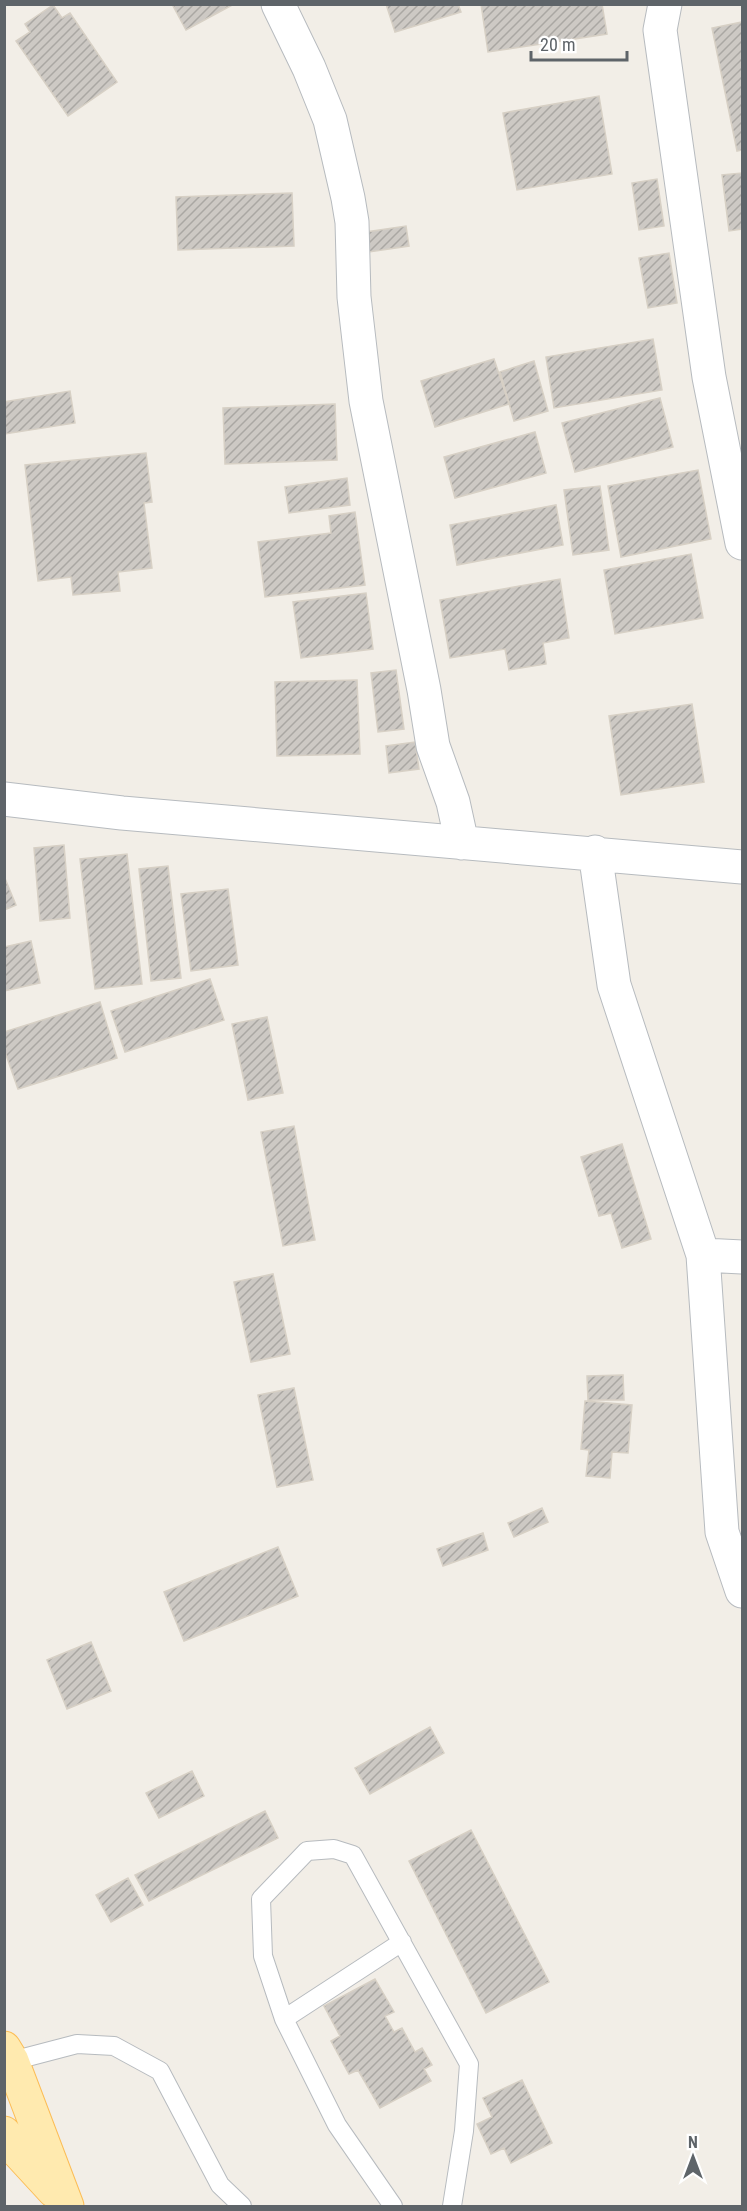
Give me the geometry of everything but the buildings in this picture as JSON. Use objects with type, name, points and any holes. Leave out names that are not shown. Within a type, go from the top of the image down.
[{"type":"main road","points":[[8,2054],[66,2205]]},
{"type":"main road","points":[[4,2133],[66,2205]]},
{"type":"street","points":[[278,4],[309,68],[330,120],[348,198],[354,297],[366,401],[424,690],[433,746],[453,802],[462,843]]},
{"type":"street","points":[[665,4],[660,30],[709,377],[742,543]]},
{"type":"street","points":[[4,799],[122,813],[462,843],[596,852],[742,867]]},
{"type":"street","points":[[596,852],[614,985],[703,1255],[732,1527],[742,1591]]},
{"type":"street","points":[[703,1255],[742,1257]]},
{"type":"lane","points":[[393,2206],[337,2125],[284,2019],[262,1956],[261,1899],[307,1851],[334,1848],[353,1855],[469,2064],[464,2131],[452,2206]]},
{"type":"lane","points":[[284,2019],[402,1942]]},
{"type":"lane","points":[[8,2054],[77,2044],[114,2046],[160,2071],[220,2185],[242,2206]]}]
